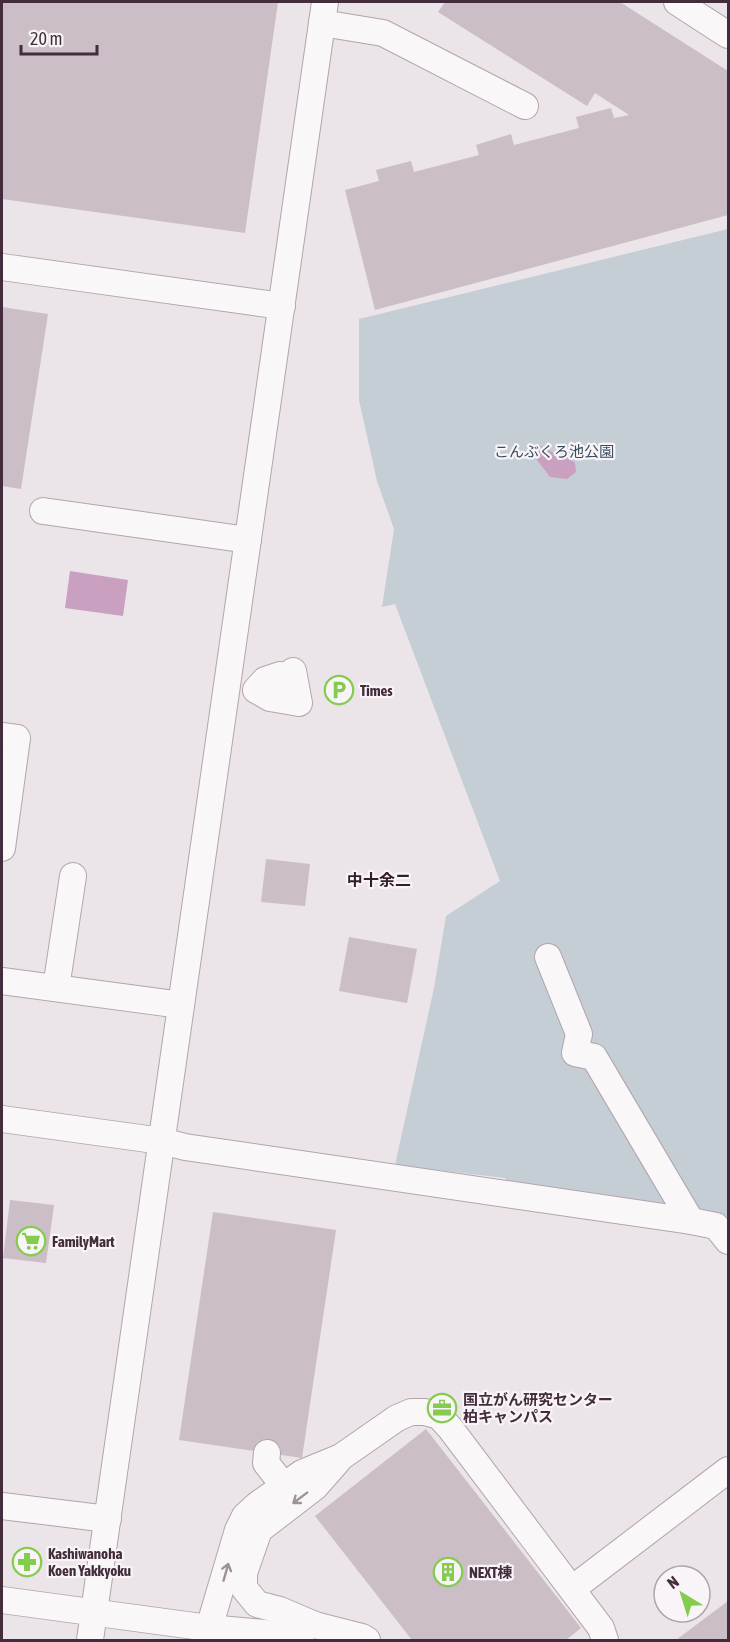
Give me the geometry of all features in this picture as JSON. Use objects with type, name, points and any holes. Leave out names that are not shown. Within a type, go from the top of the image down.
[{"type":"street","points":[[677,2],[729,35]]},
{"type":"street","points":[[90,1641],[324,12],[383,33],[525,106]]},
{"type":"street","points":[[2,267],[282,306]]},
{"type":"street","points":[[43,511],[248,540]]},
{"type":"street","points":[[227,688],[256,690],[270,698],[299,703],[286,673],[265,680],[256,690]]},
{"type":"street","points":[[2,736],[17,738],[2,848]]},
{"type":"street","points":[[56,988],[73,876]]},
{"type":"street","points":[[548,957],[579,1034],[575,1053],[594,1057],[691,1221]]},
{"type":"street","points":[[2,981],[181,1005]]},
{"type":"street","points":[[2,1119],[691,1221],[716,1226],[729,1241]]},
{"type":"street","points":[[211,1636],[238,1530],[245,1516],[302,1473],[341,1457],[397,1418],[411,1412],[425,1412],[439,1416],[601,1628],[604,1641]]},
{"type":"street","points":[[267,1453],[266,1463],[284,1486]]},
{"type":"street","points":[[341,1457],[315,1487],[259,1530],[244,1573],[244,1588],[257,1604],[280,1610],[315,1625],[362,1637],[367,1641]]},
{"type":"street","points":[[572,1589],[729,1470]]},
{"type":"street","points":[[2,1506],[108,1519]]},
{"type":"street","points":[[2,1600],[94,1614],[211,1636],[281,1637],[315,1625]]},
{"type":"green space","name":"こんぶくろ池公園","points":[[728,229],[728,1216],[508,1184],[505,1178],[395,1165],[434,988],[446,916],[500,881],[395,604],[382,607],[394,529],[377,481],[359,400],[359,319]]},
{"type":"shaded area","points":[[539,445],[567,456],[575,463],[576,472],[567,479],[550,477],[531,452]]},
{"type":"shaded area","points":[[70,571],[128,580],[123,616],[65,608]]},
{"type":"building","points":[[2,2],[278,2],[245,233],[2,199]]},
{"type":"building","points":[[445,2],[620,2],[728,71],[728,215],[375,310],[345,190],[379,181],[376,170],[411,161],[414,172],[479,155],[476,145],[511,134],[514,145],[579,128],[576,117],[611,108],[614,118],[629,115],[595,93],[587,106],[438,12]]},
{"type":"building","points":[[2,307],[48,314],[21,489],[2,486]]},
{"type":"building","points":[[266,859],[310,864],[305,906],[261,902]]},
{"type":"building","points":[[349,937],[417,949],[407,1003],[339,991]]},
{"type":"building","points":[[10,1200],[54,1205],[46,1263],[3,1258]]},
{"type":"building","points":[[213,1212],[336,1230],[302,1458],[179,1440]]},
{"type":"building","name":"NEXT棟","points":[[426,1429],[581,1628],[566,1640],[412,1640],[315,1516]]},
{"type":"building","points":[[728,1601],[728,1640],[676,1640],[697,1624],[712,1624],[712,1613]]},
{"type":"place","name":"Times","points":[[339,690]]},
{"type":"place","name":"FamilyMart","points":[[31,1241]]},
{"type":"place","name":"国立がん研究センター 柏キャンパス","points":[[442,1408]]},
{"type":"place","name":"Kashiwanoha Koen Yakkyoku","points":[[27,1562]]},
{"type":"place","name":"NEXT棟","points":[[448,1572]]},
{"type":"district","name":"中十余二","points":[[379,880]]}]
